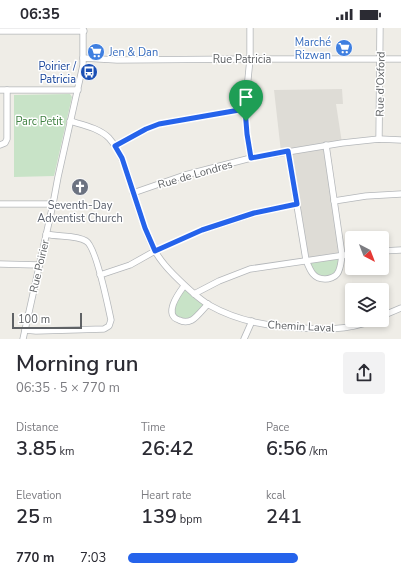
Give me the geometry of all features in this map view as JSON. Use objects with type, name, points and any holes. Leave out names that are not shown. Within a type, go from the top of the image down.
[{"type":"street","points":[[250,28],[250,59],[245,109],[251,158]]},
{"type":"street","name":"Rue d'Oxford","points":[[379,139],[380,28]]},
{"type":"street","points":[[0,31],[83,30]]},
{"type":"street","name":"Rue Poirier","points":[[23,339],[78,90],[83,58],[83,30]]},
{"type":"street","name":"Rue Patricia","points":[[83,58],[117,60],[401,59]]},
{"type":"street","points":[[0,90],[78,90]]},
{"type":"street","points":[[0,145],[5,143],[7,138],[7,90]]},
{"type":"street","points":[[115,146],[146,129],[159,124],[245,109]]},
{"type":"street","name":"Chemin Laval","points":[[70,121],[100,131],[108,137],[115,146],[122,158],[145,228],[155,251],[167,268],[194,294],[219,310],[271,326],[336,329],[346,327]]},
{"type":"street","name":"Rue de Londres","points":[[133,193],[185,175],[251,158],[326,145],[379,139],[401,140]]},
{"type":"street","points":[[288,151],[306,260],[312,273],[318,279],[328,279],[336,275],[340,268],[342,255],[326,145]]},
{"type":"street","points":[[334,200],[401,194]]},
{"type":"street","points":[[0,204],[53,204]]},
{"type":"street","points":[[100,275],[130,265],[155,251],[202,230],[254,213],[297,204]]},
{"type":"street","points":[[25,330],[104,330],[109,326],[112,320],[91,245],[86,240],[46,234]]},
{"type":"street","points":[[389,251],[401,250]]},
{"type":"street","points":[[194,294],[219,281],[250,269],[345,255]]},
{"type":"street","points":[[0,264],[39,265]]},
{"type":"street","points":[[184,286],[175,299],[172,310],[173,316],[177,320],[184,322],[192,320],[208,304]]},
{"type":"street","points":[[389,313],[401,308]]},
{"type":"street","points":[[244,339],[252,321]]},
{"type":"shaded area","points":[[342,89],[343,104],[336,104],[342,143],[326,145],[342,255],[306,260],[288,151],[281,152],[274,90]]},
{"type":"green space","name":"Parc Petit","points":[[70,94],[72,97],[54,176],[14,177],[14,95]]},
{"type":"green space","points":[[342,255],[336,275],[318,279],[306,260]]},
{"type":"green space","points":[[184,286],[208,304],[192,320],[184,322],[173,316],[175,299]]},
{"type":"place","name":"Marché Rizwan","points":[[344,48]]},
{"type":"place","name":"Jen & Dan","points":[[96,52]]},
{"type":"place","name":"Poirier / Patricia","points":[[89,72]]},
{"type":"place","name":"Seventh-Day Adventist Church","points":[[80,187]]},
{"type":"route","points":[[245,109],[246,121],[251,158],[288,151],[297,204],[254,213],[202,230],[155,251],[145,228],[122,158],[115,146],[146,129],[171,121],[245,109]]}]
